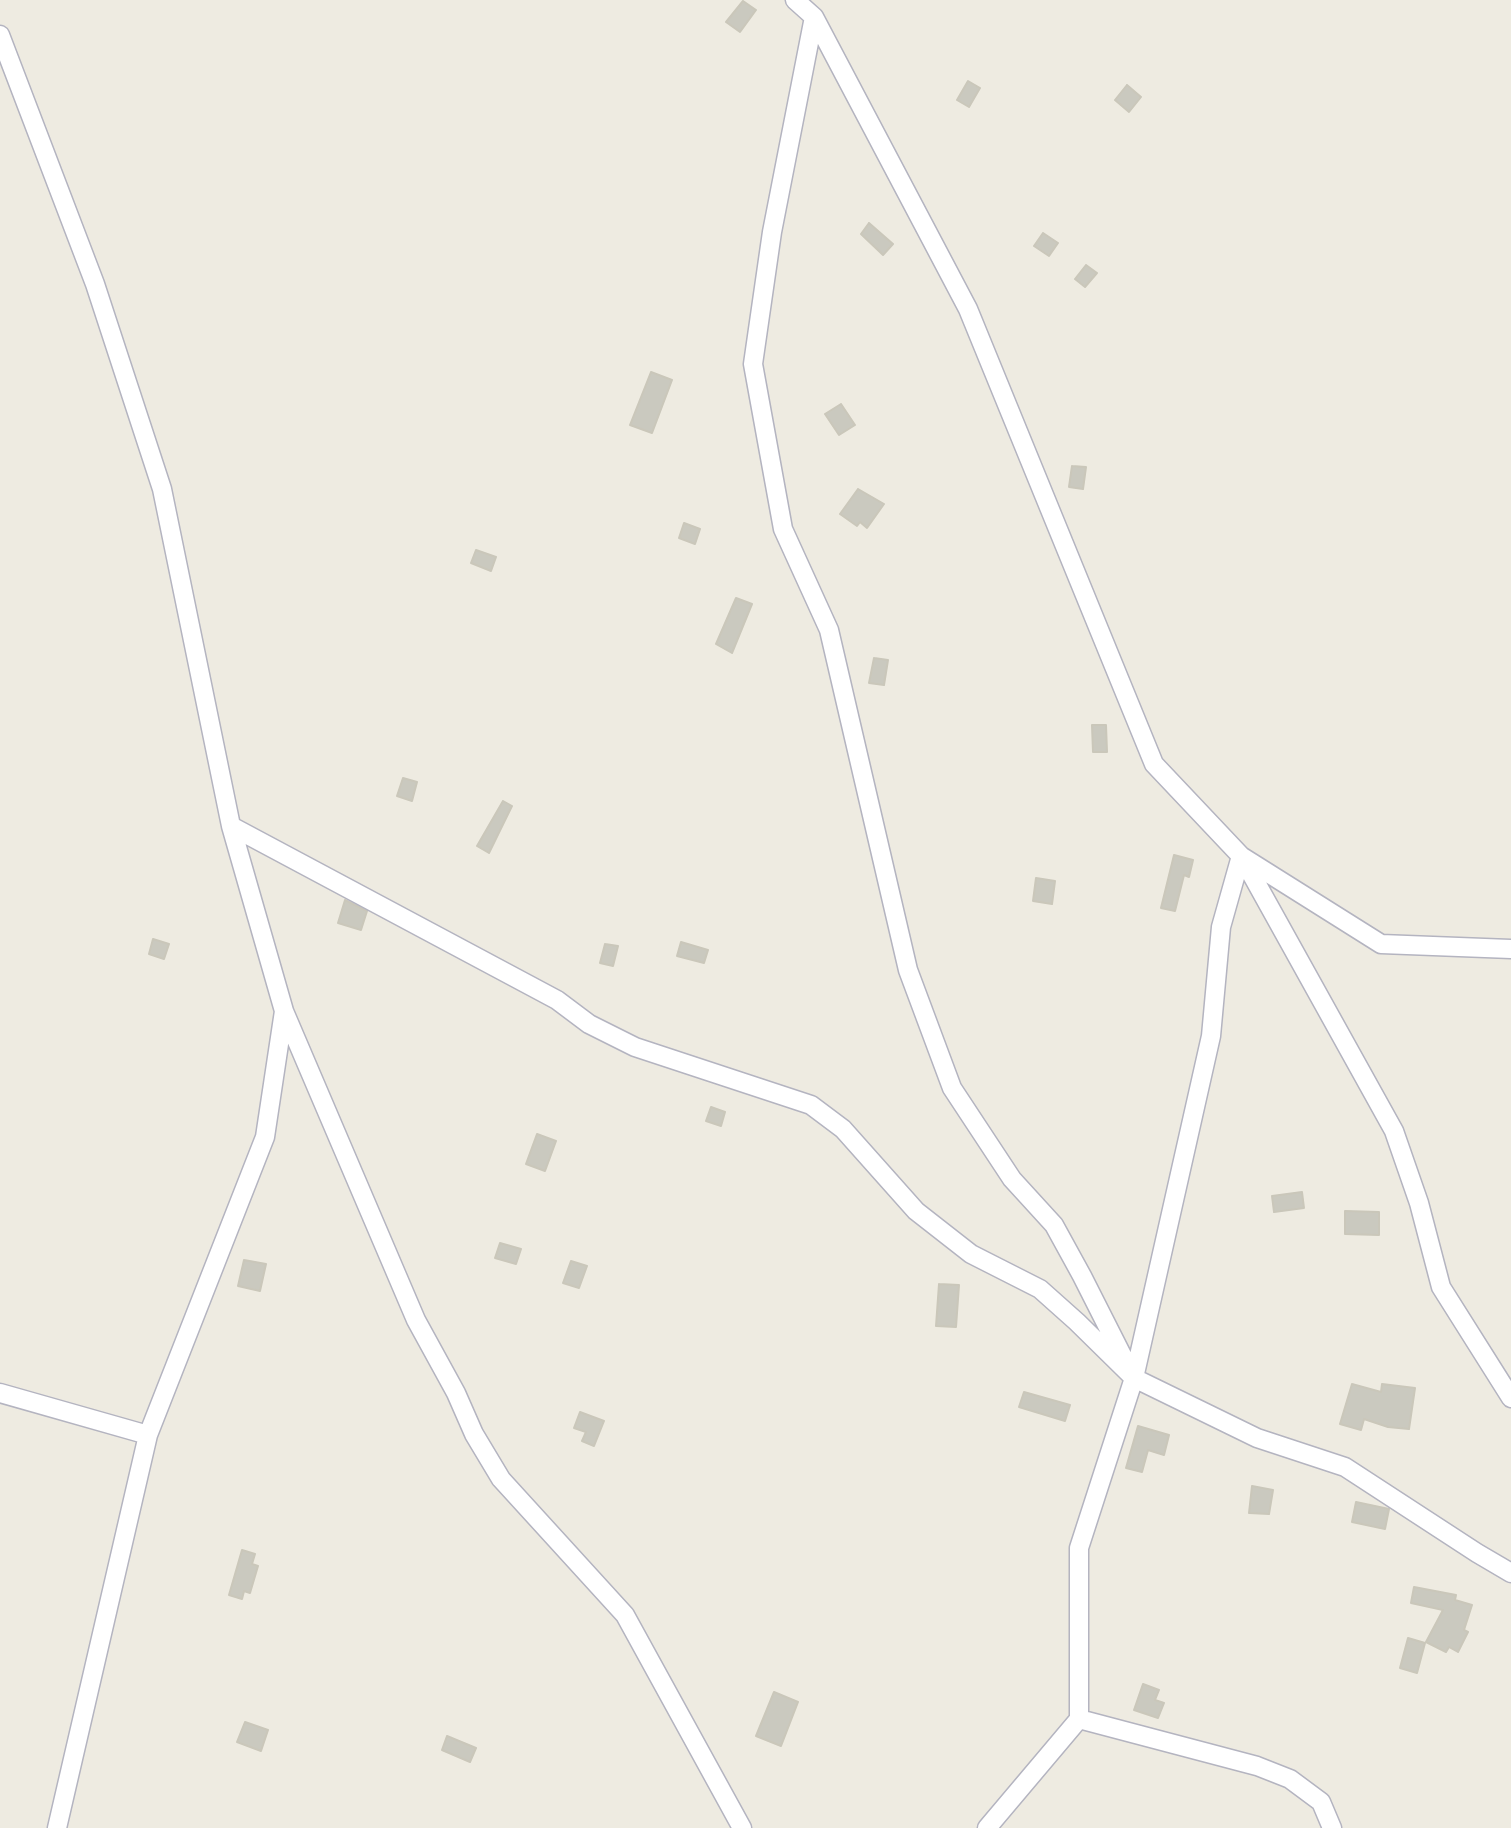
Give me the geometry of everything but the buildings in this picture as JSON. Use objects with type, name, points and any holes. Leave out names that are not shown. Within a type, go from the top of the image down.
[{"type":"street","points":[[795,0],[814,17],[968,309],[1154,764],[1241,856],[1394,1131],[1419,1203],[1441,1287],[1511,1398]]},
{"type":"street","points":[[814,17],[772,232],[753,364],[783,529],[829,630],[908,970],[952,1088],[1012,1179],[1054,1225],[1134,1378]]},
{"type":"street","points":[[0,35],[95,284],[162,489],[231,827],[284,1011],[416,1320],[456,1393],[474,1434],[501,1479],[625,1615],[742,1828]]},
{"type":"street","points":[[231,827],[557,1000],[590,1024],[635,1047],[811,1105],[843,1129],[916,1212],[971,1254],[1040,1289],[1077,1321],[1134,1378],[1257,1438],[1345,1467],[1511,1573]]},
{"type":"street","points":[[1241,856],[1381,944],[1511,949]]},
{"type":"street","points":[[987,1828],[1079,1719],[1079,1548],[1134,1378],[1211,1036],[1221,928],[1241,856]]},
{"type":"street","points":[[57,1828],[148,1435],[265,1137],[284,1011]]},
{"type":"street","points":[[0,1393],[148,1435]]},
{"type":"street","points":[[1079,1719],[1257,1766],[1290,1779],[1321,1802],[1332,1828]]}]
